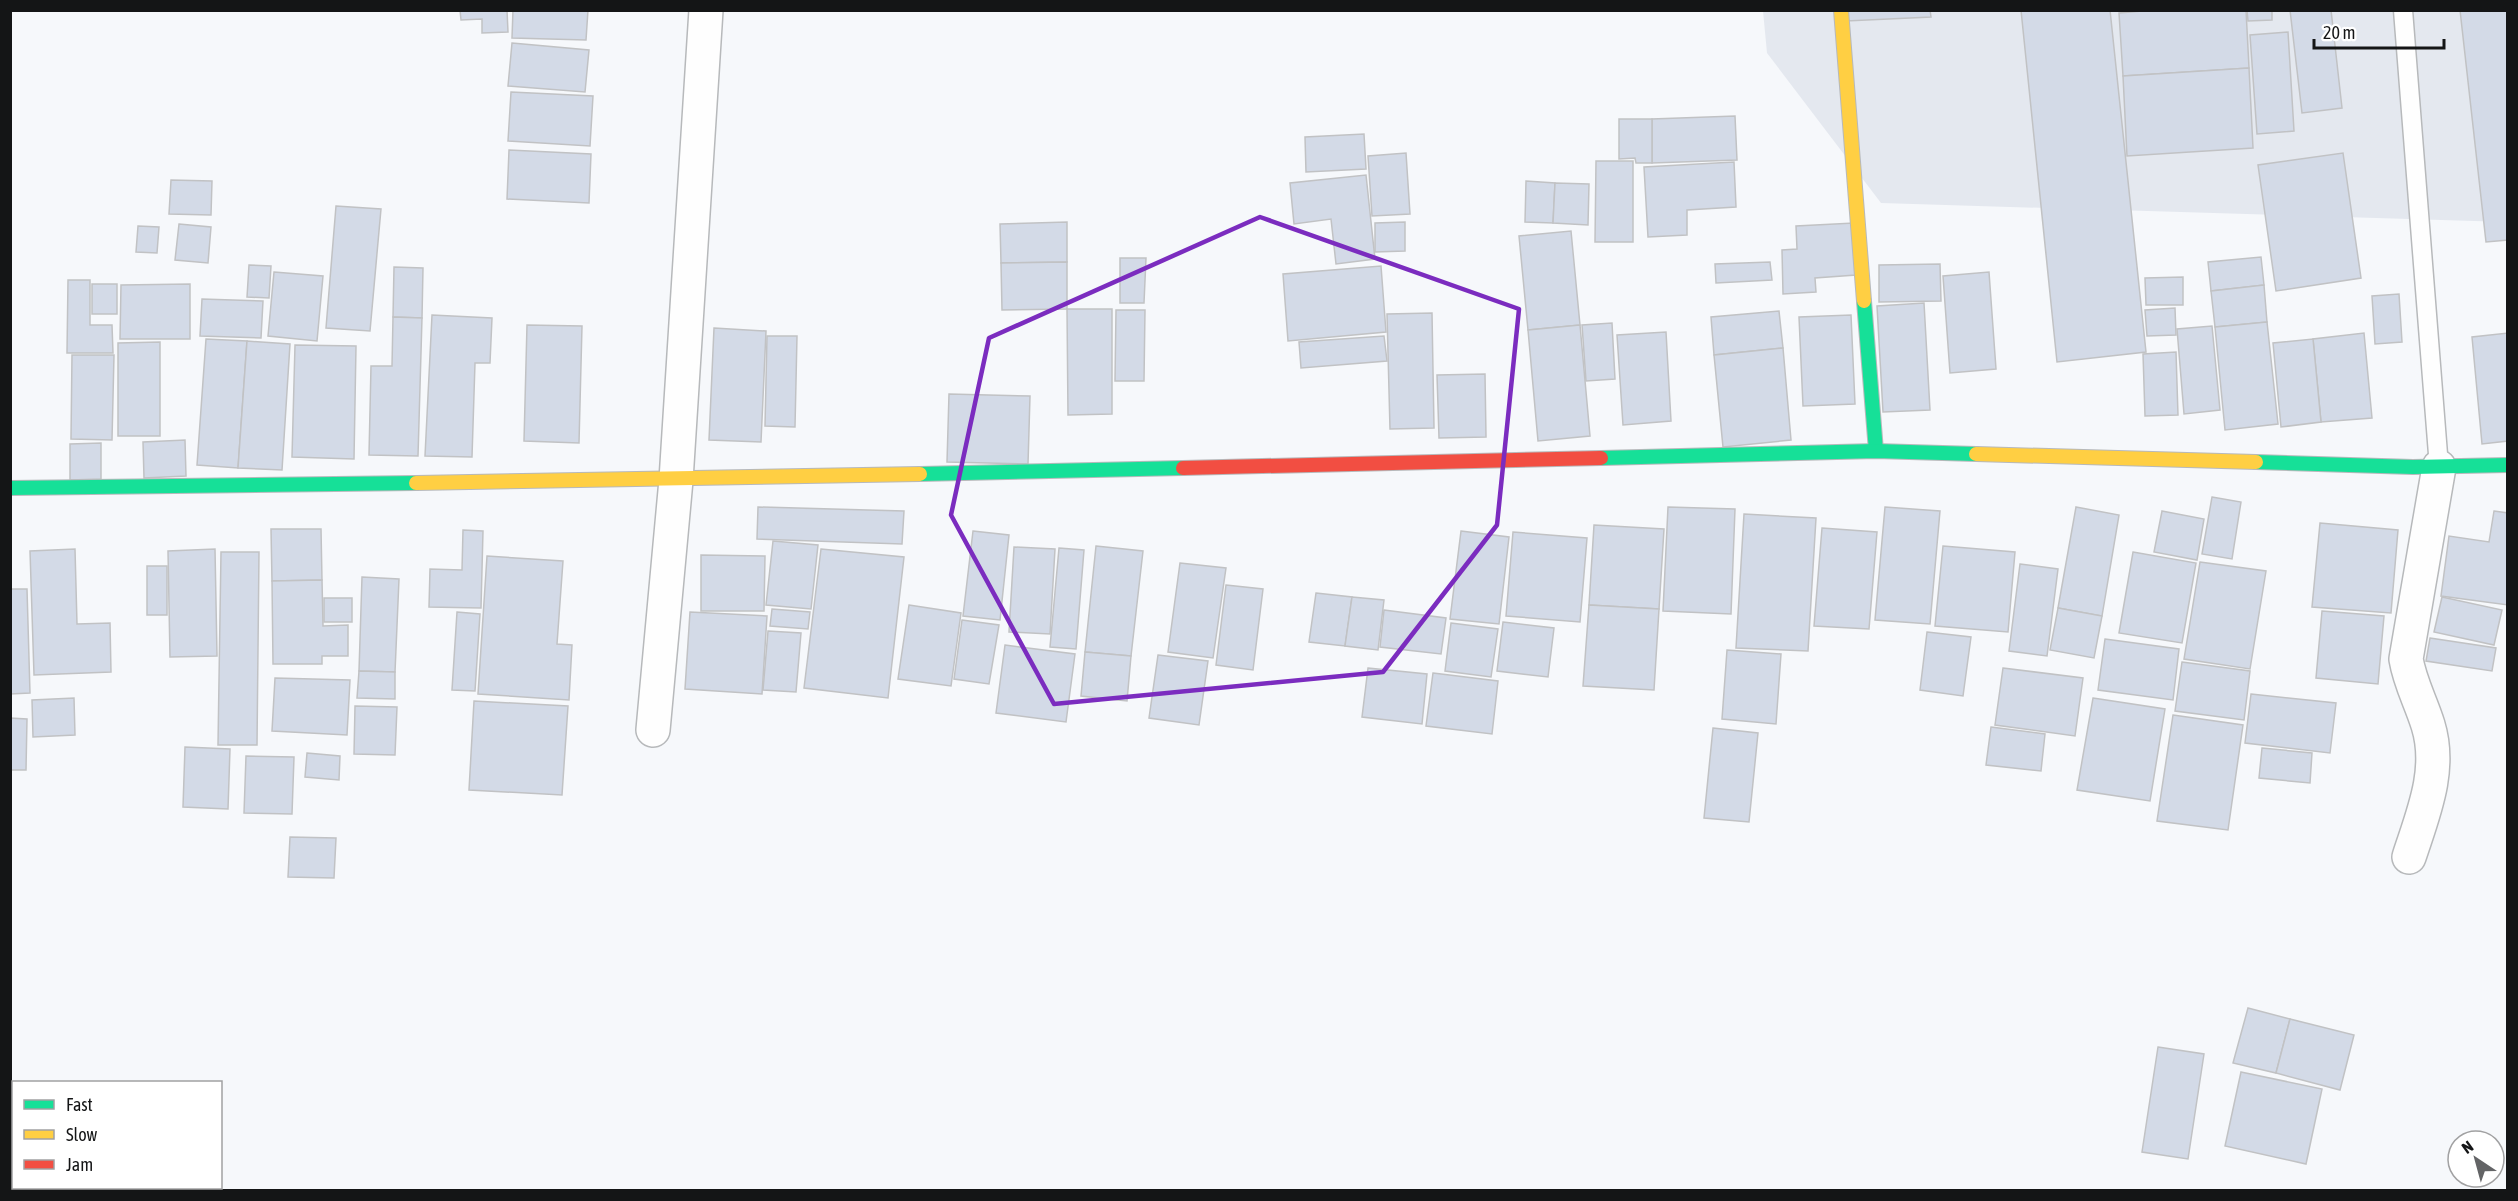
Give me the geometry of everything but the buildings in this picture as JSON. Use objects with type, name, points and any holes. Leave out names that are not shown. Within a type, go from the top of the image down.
[{"type":"street","points":[[653,730],[676,480],[706,10]]},
{"type":"street","points":[[1841,10],[1876,451]]},
{"type":"street","points":[[10,488],[676,480],[1876,451],[2439,467],[2508,465]]},
{"type":"street","points":[[2409,857],[2431,789],[2432,746],[2428,726],[2409,677],[2406,659],[2439,467]]},
{"type":"lane","points":[[2403,10],[2439,467]]},
{"type":"highlighted area","points":[[1260,217],[1519,309],[1497,525],[1383,672],[1054,704],[951,515],[989,338]]},
{"type":"shaded area","points":[[1763,11],[2507,11],[2507,222],[1881,203],[1767,53]]},
{"type":"traffic: fast","points":[[1864,301],[1876,451]]},
{"type":"traffic: fast","points":[[1601,458],[1876,451],[1976,454]]},
{"type":"traffic: fast","points":[[2256,462],[2413,467],[2508,465]]},
{"type":"traffic: fast","points":[[920,474],[1183,468]]},
{"type":"traffic: fast","points":[[10,488],[416,483]]},
{"type":"traffic: slow","points":[[1841,10],[1864,301]]},
{"type":"traffic: slow","points":[[1976,454],[2256,462]]},
{"type":"traffic: slow","points":[[416,483],[920,474]]},
{"type":"traffic: jam","points":[[1183,468],[1601,458]]}]
